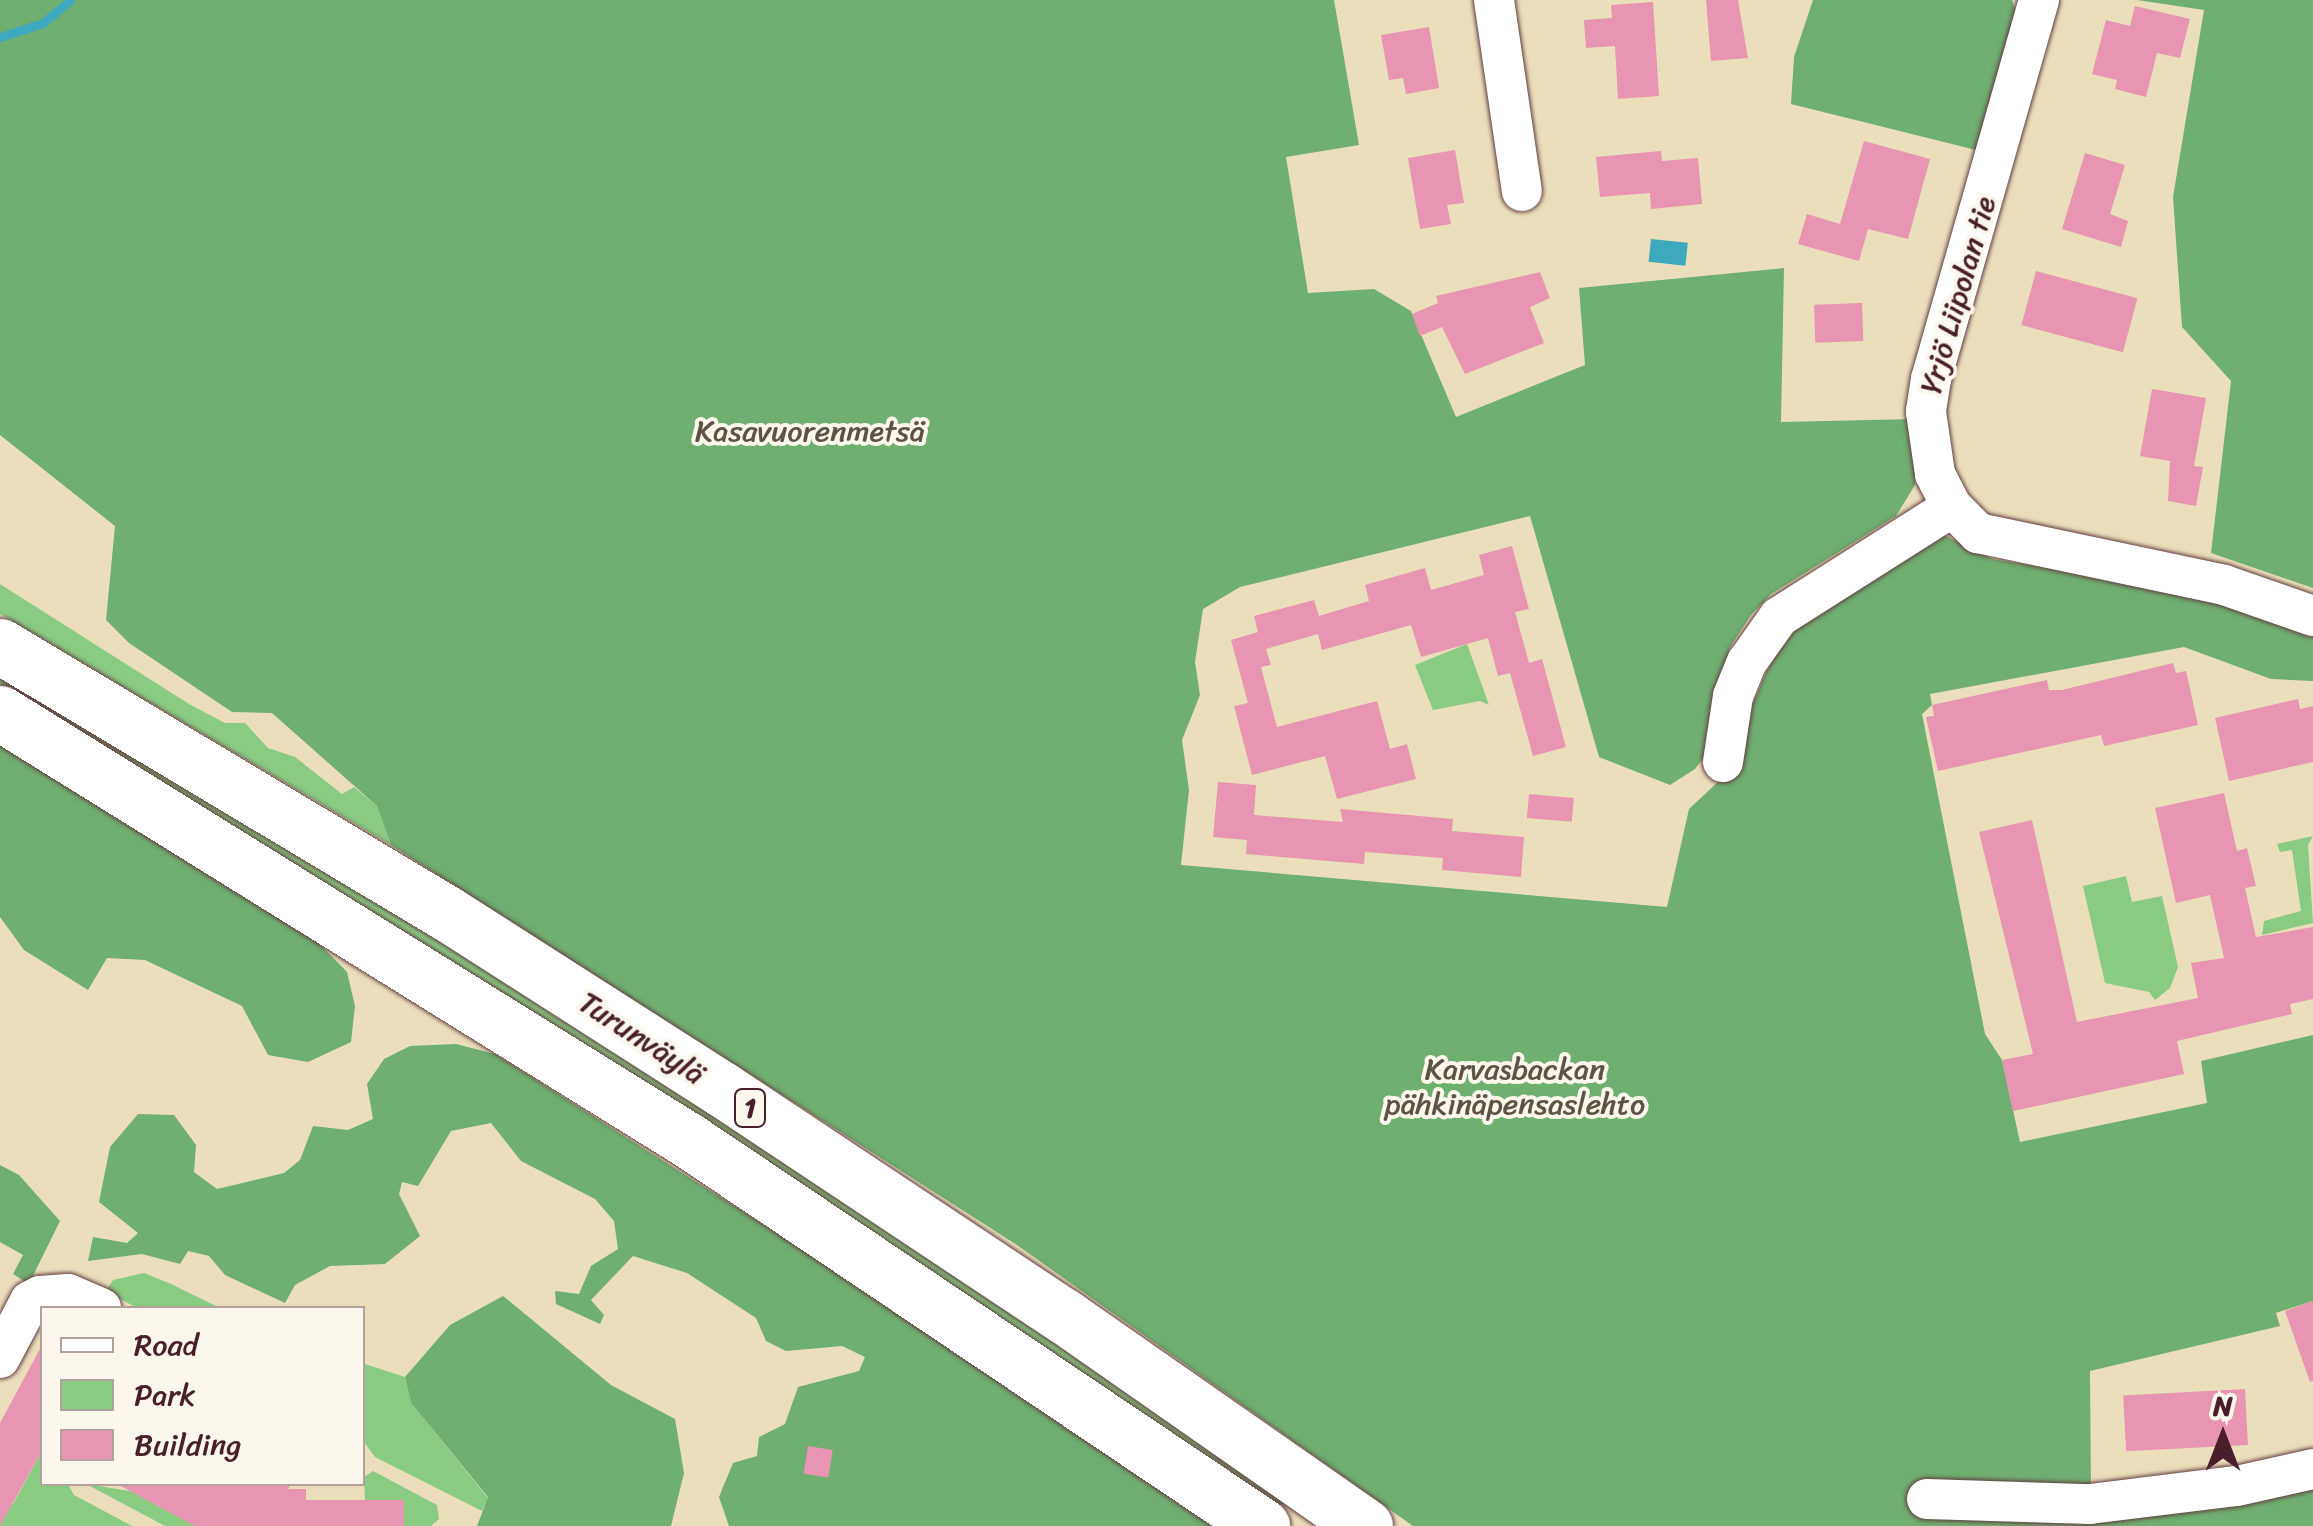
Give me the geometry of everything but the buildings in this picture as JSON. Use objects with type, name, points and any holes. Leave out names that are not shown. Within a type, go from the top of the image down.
[{"type":"highway","name":"Turunväylä","points":[[0,646],[448,914],[706,1079],[1064,1316],[1364,1526]]},
{"type":"highway","name":"Turunväylä","points":[[0,713],[688,1140],[1262,1526]]},
{"type":"street","points":[[1494,0],[1522,191]]},
{"type":"street","name":"Yrjö Liipolan tie","points":[[2038,0],[1926,412],[1934,474],[1952,507],[1978,534],[2010,544],[2224,585],[2313,616]]},
{"type":"street","points":[[1723,762],[1733,696],[1747,662],[1779,617],[1952,507]]},
{"type":"street","points":[[1,1354],[30,1301],[40,1296],[68,1294],[96,1306]]},
{"type":"street","points":[[1927,1498],[2090,1504],[2238,1486],[2313,1469]]},
{"type":"green space","name":"Kasavuorenmetsä","points":[[0,0],[1334,0],[1359,145],[1286,157],[1308,293],[1374,289],[1411,311],[1456,417],[1585,365],[1579,288],[1784,268],[1781,422],[1915,419],[1915,485],[1896,516],[1771,594],[1751,615],[1730,647],[1705,756],[1695,769],[1670,785],[1599,757],[1530,516],[1240,587],[1203,609],[1195,662],[1200,695],[1182,740],[1189,790],[1181,865],[1667,907],[1689,809],[1720,780],[1787,624],[1940,533],[1992,559],[2241,601],[2313,632],[2313,681],[2271,679],[2184,647],[1930,694],[1932,705],[1922,714],[1985,1034],[2002,1060],[2020,1142],[2207,1103],[2201,1061],[2313,1035],[2313,1301],[2276,1313],[2280,1326],[2090,1371],[2091,1496],[2313,1477],[2313,1526],[1413,1526],[1017,1245],[391,845],[377,806],[272,713],[232,712],[129,643],[106,620],[115,526],[0,435]]},
{"type":"green space","points":[[1813,0],[2012,0],[2017,14],[1976,150],[1791,104],[1794,57]]},
{"type":"green space","points":[[2137,0],[2313,0],[2313,588],[2211,553],[2231,381],[2182,327],[2173,197],[2204,10]]},
{"type":"green space","points":[[0,584],[189,704],[225,723],[245,723],[268,748],[295,757],[342,794],[354,787],[377,806],[391,845],[0,614]]},
{"type":"green space","points":[[1467,644],[1489,705],[1480,701],[1433,710],[1415,665]]},
{"type":"green space","points":[[0,669],[459,946],[1289,1494],[1280,1508],[639,1080],[0,687]]},
{"type":"green space","points":[[0,745],[300,924],[347,972],[355,1006],[351,1042],[308,1062],[268,1055],[242,1006],[145,960],[107,958],[88,990],[24,950],[0,917]]},
{"type":"green space","points":[[2313,836],[2308,845],[2313,923],[2262,935],[2264,921],[2301,911],[2292,850],[2280,852],[2277,844]]},
{"type":"green space","points":[[2126,876],[2132,902],[2162,896],[2178,967],[2170,988],[2155,1000],[2149,992],[2105,983],[2083,886]]},
{"type":"green space","points":[[456,1044],[495,1054],[956,1347],[1216,1526],[729,1526],[719,1497],[733,1463],[757,1456],[759,1437],[785,1424],[798,1387],[859,1371],[865,1357],[842,1346],[786,1351],[766,1341],[756,1318],[687,1273],[633,1256],[591,1300],[604,1315],[600,1324],[556,1304],[555,1291],[579,1294],[591,1266],[618,1249],[614,1221],[595,1199],[521,1161],[491,1123],[451,1131],[418,1186],[402,1182],[399,1194],[420,1236],[385,1264],[330,1266],[295,1285],[285,1303],[225,1275],[209,1256],[188,1251],[180,1264],[142,1254],[88,1261],[93,1237],[127,1243],[138,1233],[99,1202],[110,1147],[138,1114],[174,1115],[196,1145],[194,1172],[217,1189],[284,1173],[300,1160],[313,1126],[348,1130],[373,1119],[367,1084],[384,1059],[410,1046]]},
{"type":"green space","points":[[0,1165],[19,1175],[60,1221],[29,1284],[13,1274],[23,1255],[0,1242]]},
{"type":"green space","points":[[144,1273],[216,1306],[133,1306],[106,1291],[113,1280]]},
{"type":"green space","points":[[503,1296],[611,1385],[675,1419],[684,1473],[671,1526],[477,1526],[488,1497],[411,1403],[405,1377],[450,1325]]},
{"type":"green space","points":[[365,1364],[405,1377],[411,1403],[488,1498],[482,1511],[375,1457],[365,1444]]},
{"type":"green space","points":[[40,1455],[40,1486],[69,1486],[74,1495],[132,1526],[0,1526],[0,1498],[13,1504]]},
{"type":"green space","points":[[373,1471],[437,1505],[439,1519],[431,1526],[404,1526],[404,1501],[365,1500],[365,1476]]},
{"type":"green space","points":[[90,1486],[130,1491],[140,1486],[161,1498],[157,1506],[203,1526],[165,1526]]},
{"type":"water","points":[[1651,239],[1688,243],[1685,266],[1649,262]]},
{"type":"waterway","points":[[0,37],[43,23],[70,0]]},
{"type":"park label","name":"Karvasbackan pähkinäpensaslehto","points":[[1515,1086]]}]
